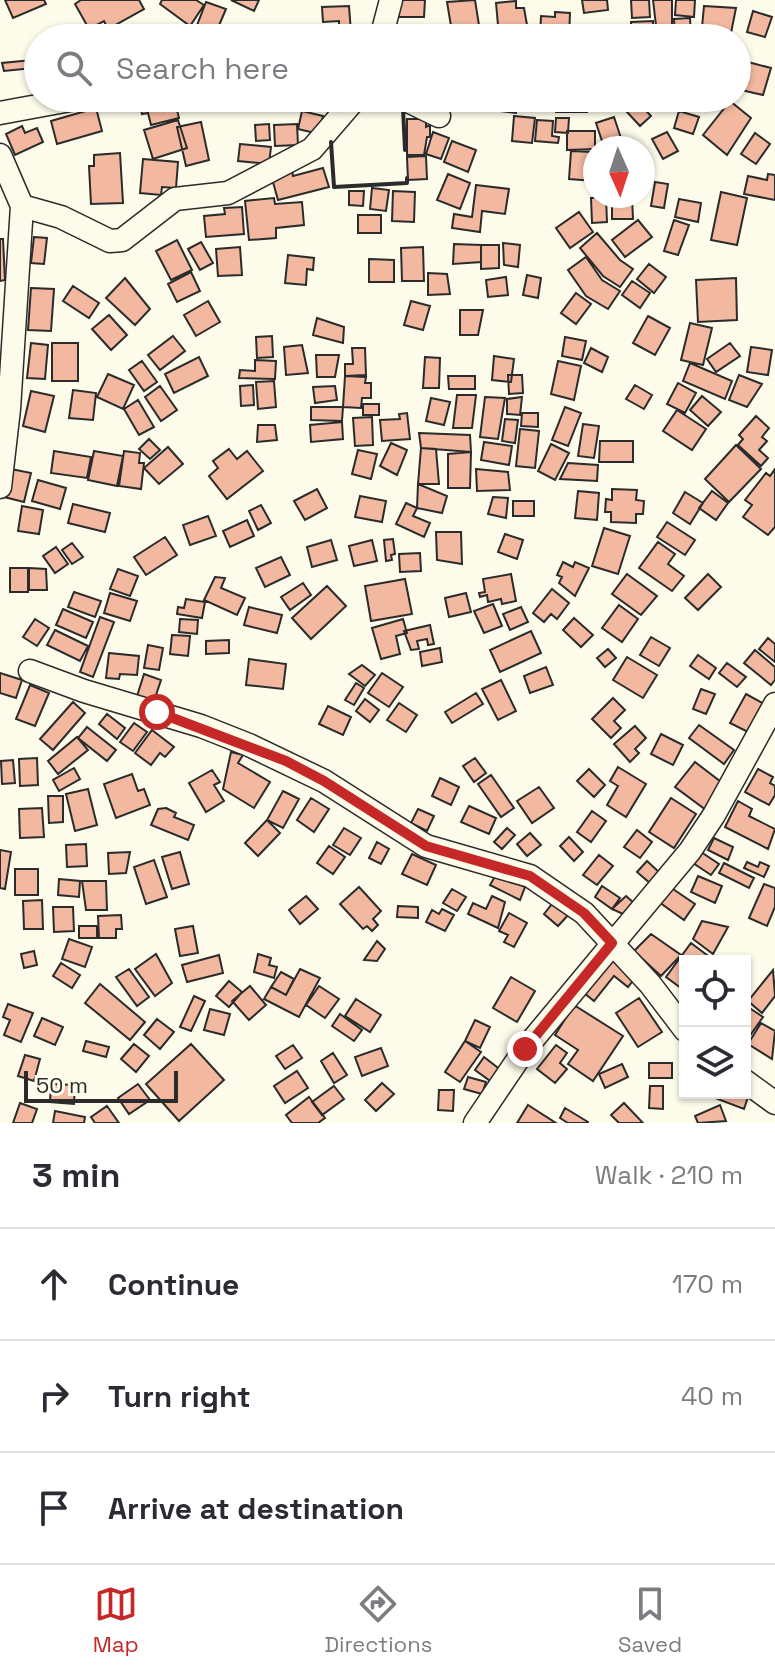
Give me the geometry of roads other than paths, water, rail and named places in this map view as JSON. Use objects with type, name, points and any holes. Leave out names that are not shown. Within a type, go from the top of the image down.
[{"type":"street","points":[[385,24],[391,0]]},
{"type":"street","points":[[0,113],[24,109]]},
{"type":"street","points":[[22,206],[61,217],[110,241],[122,240],[175,199],[228,193],[300,157],[324,140],[345,112]]},
{"type":"street","points":[[431,112],[439,116]]},
{"type":"street","points":[[0,155],[22,206],[9,409],[0,487]]},
{"type":"street","points":[[30,671],[201,726],[286,761],[324,781],[426,846],[530,876],[584,913],[682,1027]]},
{"type":"street","points":[[475,1123],[525,1049],[672,874],[714,815],[775,704]]},
{"type":"street","points":[[751,1085],[775,1103]]}]
